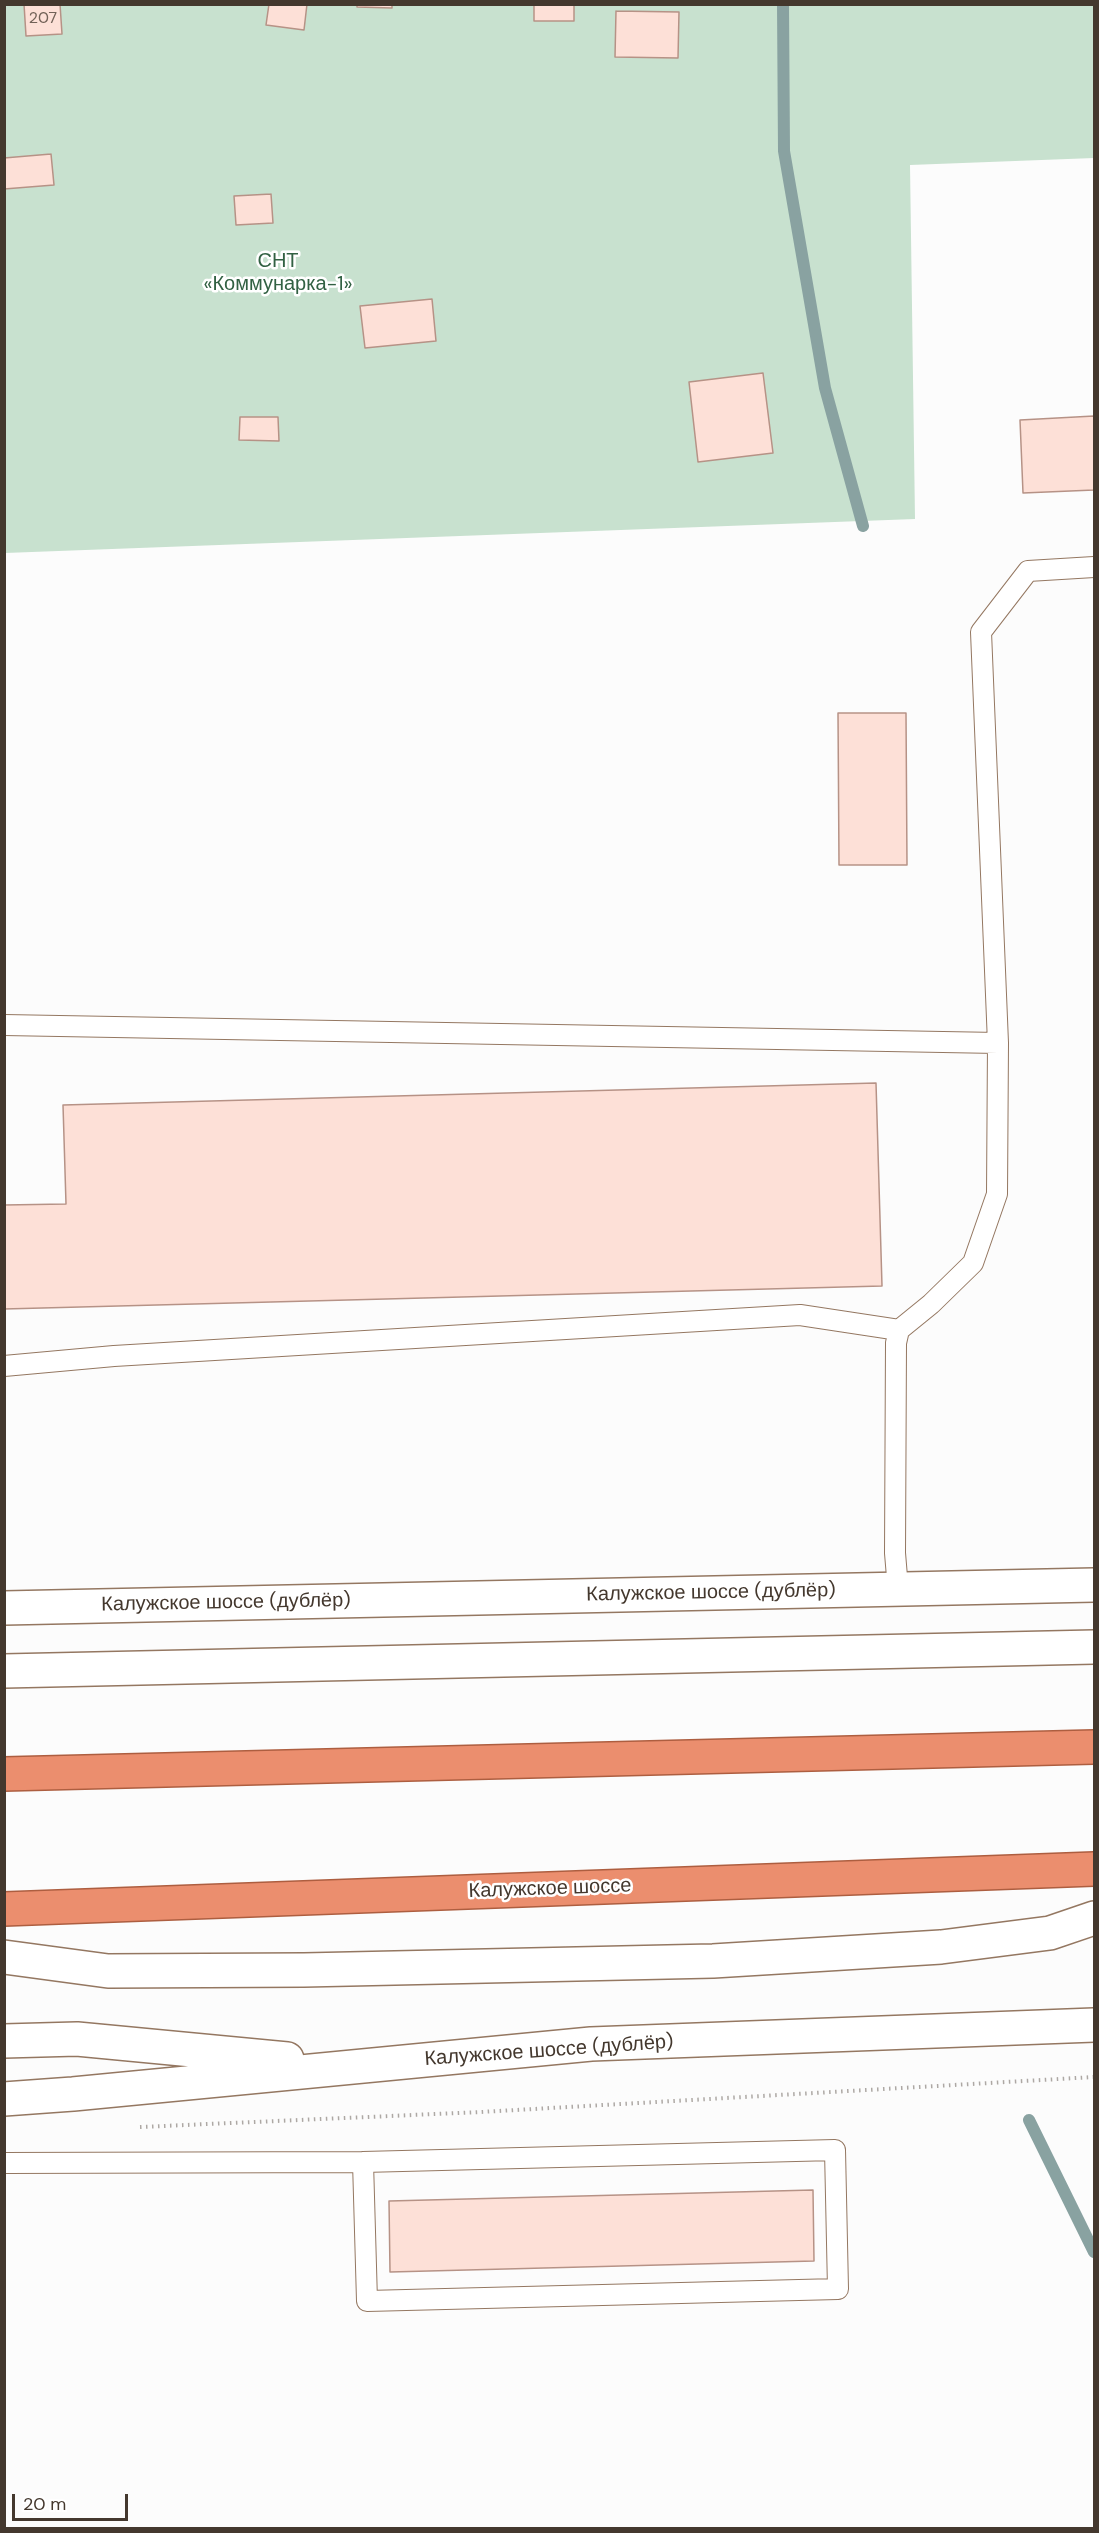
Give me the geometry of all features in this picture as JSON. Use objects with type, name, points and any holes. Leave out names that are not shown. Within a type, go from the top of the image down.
[{"type":"highway","points":[[4,1774],[1095,1748]]},
{"type":"highway","name":"Калужское шоссе","points":[[4,1909],[1095,1869]]},
{"type":"main road","name":"Калужское шоссе (дублёр)","points":[[4,1608],[1095,1585]]},
{"type":"main road","points":[[4,1671],[1095,1647]]},
{"type":"main road","points":[[4,1957],[108,1971],[315,1970],[713,1961],[941,1947],[1050,1933],[1095,1918]]},
{"type":"main road","name":"Калужское шоссе (дублёр)","points":[[4,2099],[591,2044],[1095,2025]]},
{"type":"main road","points":[[4,2041],[77,2039],[364,2066]]},
{"type":"lane","points":[[898,1589],[895,1553],[896,1343],[899,1330],[931,1304],[973,1263],[997,1194],[998,1043],[981,632],[1028,570],[1095,567]]},
{"type":"lane","points":[[4,1025],[998,1043]]},
{"type":"lane","points":[[4,1366],[114,1356],[801,1315],[899,1330]]},
{"type":"lane","points":[[4,2163],[363,2162],[835,2150],[838,2289],[367,2301],[363,2162]]},
{"type":"path","points":[[132,2127],[481,2112],[1095,2077]]},
{"type":"green space","name":"СНТ «Коммунарка-1»","points":[[4,5],[1094,5],[1094,158],[910,165],[915,519],[5,553]]},
{"type":"building","points":[[24,4],[60,4],[62,34],[26,36]]},
{"type":"building","points":[[269,4],[307,4],[304,30],[266,25]]},
{"type":"building","points":[[357,4],[392,4],[392,8],[357,7]]},
{"type":"building","points":[[534,4],[574,4],[574,21],[534,21]]},
{"type":"building","points":[[616,11],[679,12],[678,58],[615,57]]},
{"type":"building","points":[[51,154],[54,185],[4,189],[4,158]]},
{"type":"building","points":[[271,194],[273,223],[236,225],[234,196]]},
{"type":"building","points":[[432,299],[436,341],[365,348],[360,306]]},
{"type":"building","points":[[763,373],[773,453],[698,462],[689,382]]},
{"type":"building","points":[[1094,416],[1094,490],[1023,493],[1020,420]]},
{"type":"building","points":[[240,417],[278,417],[279,441],[239,440]]},
{"type":"building","points":[[838,713],[906,713],[907,865],[839,865]]},
{"type":"building","points":[[876,1083],[882,1286],[4,1309],[4,1205],[66,1204],[63,1105]]},
{"type":"building","points":[[813,2190],[814,2261],[390,2272],[389,2201]]},
{"type":"waterway","points":[[783,4],[784,151],[825,388],[863,526]]},
{"type":"waterway","points":[[1029,2120],[1094,2252]]}]
